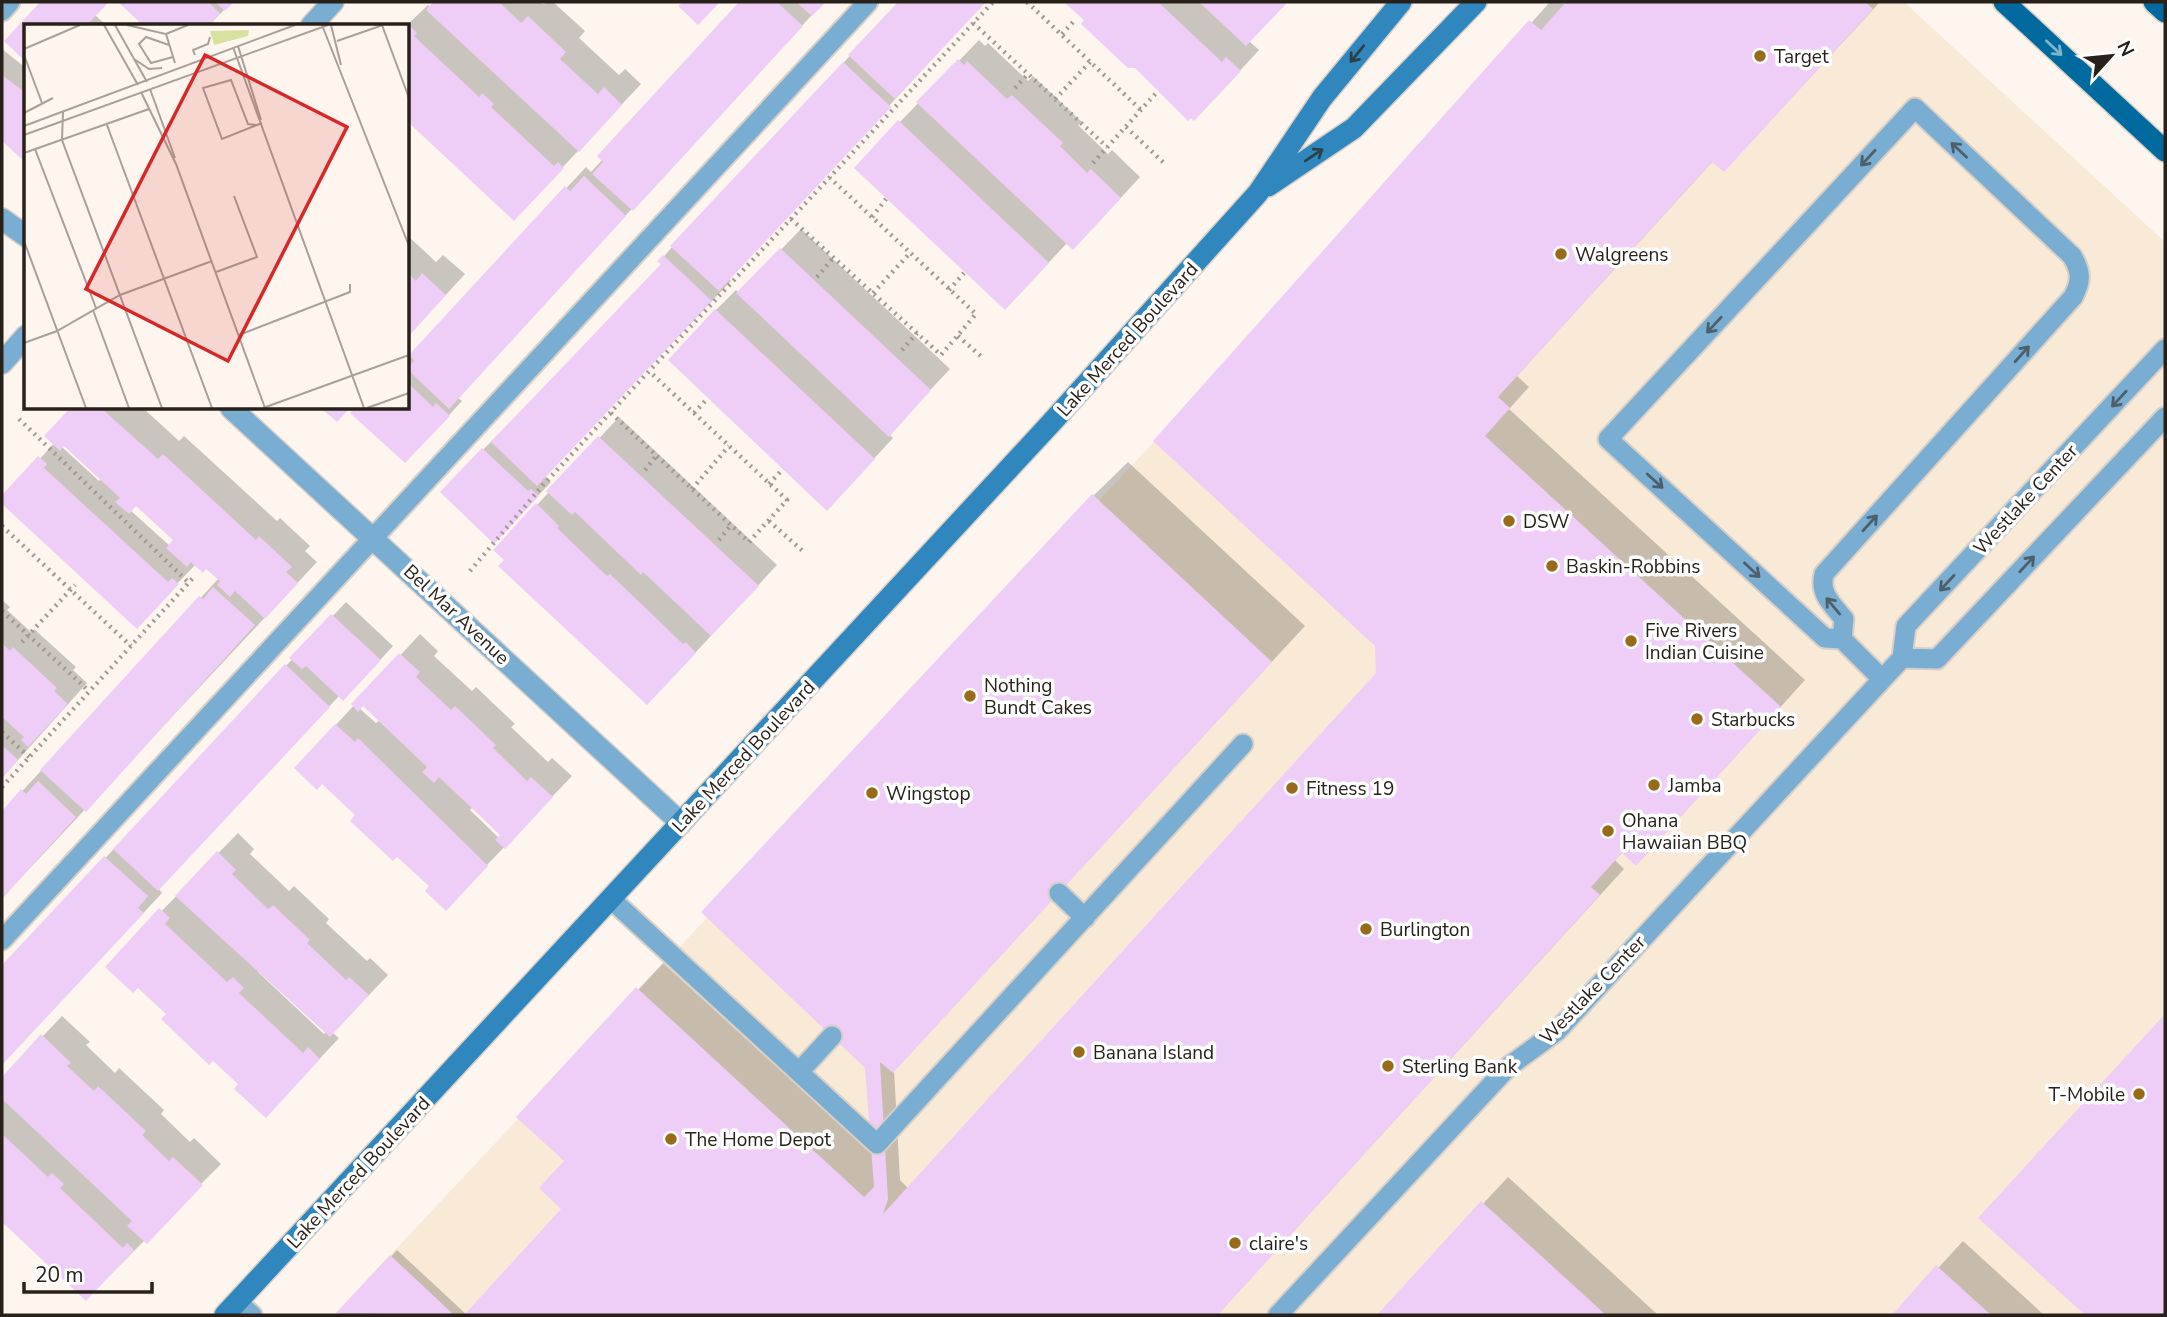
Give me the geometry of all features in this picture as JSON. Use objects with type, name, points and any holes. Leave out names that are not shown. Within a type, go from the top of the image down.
[{"type":"main road","points":[[2004,2],[2165,151]]},
{"type":"main road","points":[[2154,2],[2165,12]]},
{"type":"street","points":[[313,24],[333,2]]},
{"type":"street","name":"Lake Merced Boulevard","points":[[238,1311],[611,899],[1052,422],[1258,193],[1322,97],[1401,2]]},
{"type":"street","name":"Lake Merced Boulevard","points":[[1258,193],[1354,128],[1476,2]]},
{"type":"street","points":[[2,219],[24,235]]},
{"type":"street","points":[[2,363],[24,338]]},
{"type":"street","name":"Bel Mar Avenue","points":[[233,410],[681,823]]},
{"type":"lane","points":[[2,11],[10,2]]},
{"type":"lane","points":[[2,940],[868,2]]},
{"type":"lane","points":[[1842,639],[1844,619],[1824,596],[1821,584],[1824,574],[2073,297],[2080,284],[2080,269],[2072,256],[1915,108],[1608,439],[1825,638],[1842,639],[1881,678]]},
{"type":"lane","name":"Westlake Center","points":[[1278,1315],[1508,1067],[1557,1031],[1902,658],[1906,626],[2165,349]]},
{"type":"lane","points":[[1902,658],[1937,659],[2165,418]]},
{"type":"lane","points":[[611,899],[877,1144],[1243,744]]},
{"type":"lane","points":[[1059,893],[1085,918]]},
{"type":"lane","points":[[799,1072],[832,1037]]},
{"type":"path","points":[[470,571],[543,485],[993,2]]},
{"type":"path","points":[[1027,2],[1142,110]]},
{"type":"path","points":[[1062,34],[1076,19]]},
{"type":"path","points":[[973,23],[1108,147]]},
{"type":"path","points":[[1055,99],[1090,62]]},
{"type":"path","points":[[1015,88],[1028,74]]},
{"type":"path","points":[[1093,163],[1157,92]]},
{"type":"path","points":[[1126,127],[1165,164]]},
{"type":"path","points":[[791,219],[941,355],[976,314],[830,178]]},
{"type":"path","points":[[872,217],[886,199]]},
{"type":"path","points":[[873,293],[910,253]]},
{"type":"path","points":[[817,276],[834,257]]},
{"type":"path","points":[[949,289],[964,273]]},
{"type":"path","points":[[902,350],[917,333]]},
{"type":"path","points":[[958,336],[984,359]]},
{"type":"path","points":[[611,413],[749,542],[769,521],[787,500],[650,372]]},
{"type":"path","points":[[694,413],[706,400]]},
{"type":"path","points":[[2,787],[191,581],[19,419]]},
{"type":"path","points":[[692,489],[729,446]]},
{"type":"path","points":[[645,470],[656,456]]},
{"type":"path","points":[[769,484],[782,470]]},
{"type":"path","points":[[7,521],[2,526],[131,646]]},
{"type":"path","points":[[769,521],[805,554]]},
{"type":"path","points":[[719,540],[731,525]]},
{"type":"path","points":[[22,642],[75,585]]},
{"type":"path","points":[[2,611],[89,691]]},
{"type":"path","points":[[2,732],[29,757]]},
{"type":"shaded area","points":[[1567,2],[1904,2],[2165,242],[2165,1315],[334,1315]]},
{"type":"building","points":[[40,2],[109,2],[88,24],[24,24],[24,60],[4,41]]},
{"type":"building","points":[[208,2],[220,13],[210,24],[142,24],[119,3]]},
{"type":"building","points":[[215,2],[234,2],[225,11]]},
{"type":"building","points":[[433,2],[499,2],[521,23],[528,16],[566,52],[560,59],[598,94],[604,87],[622,105],[579,152],[426,10]]},
{"type":"building","points":[[683,2],[720,2],[698,25],[678,6]]},
{"type":"building","points":[[739,2],[777,2],[803,26],[633,211],[592,174],[603,162],[597,156]]},
{"type":"building","points":[[796,2],[826,2],[812,16]]},
{"type":"building","points":[[898,2],[986,2],[895,99],[848,55]]},
{"type":"building","points":[[1064,2],[1158,2],[1222,62],[1226,57],[1241,71],[1194,121],[1191,118],[1188,121],[1135,68],[1128,68],[1081,24],[1084,20]]},
{"type":"building","points":[[1199,2],[1288,2],[1246,46]]},
{"type":"building","points":[[1566,2],[1865,2],[1873,9],[1724,172],[1712,162],[1498,397],[1510,408],[1485,436],[1781,707],[1636,866],[1622,853],[1591,887],[1600,895],[1218,1315],[464,1315],[561,1209],[539,1188],[564,1161],[516,1117],[636,987],[864,1197],[874,1187],[865,1068],[701,912],[1092,494],[1272,662],[893,1073],[880,1062],[888,1199],[883,1214],[1376,673],[1375,646],[1153,441],[1529,20],[1541,30]]},
{"type":"building","points":[[410,26],[417,33],[414,36],[479,97],[482,93],[494,104],[491,107],[554,166],[558,162],[564,168],[514,221],[410,124]]},
{"type":"building","points":[[958,59],[964,65],[967,61],[1007,99],[1012,95],[1063,143],[1060,146],[1087,173],[1091,169],[1121,198],[1073,250],[916,102]]},
{"type":"building","points":[[843,62],[891,107],[719,291],[670,246]]},
{"type":"building","points":[[2,75],[24,92],[24,161],[2,141]]},
{"type":"building","points":[[898,120],[1049,263],[1005,310],[854,168]]},
{"type":"building","points":[[584,176],[626,216],[449,409],[410,372],[414,360],[410,354],[565,186],[570,191]]},
{"type":"building","points":[[780,248],[931,390],[889,437],[736,293]]},
{"type":"building","points":[[663,255],[712,301],[537,486],[491,442],[661,264],[657,261]]},
{"type":"building","points":[[422,273],[446,295],[410,335],[410,275],[416,281]]},
{"type":"building","points":[[715,309],[875,459],[827,511],[668,360]]},
{"type":"building","points":[[410,385],[433,407],[436,403],[450,416],[405,463],[350,413],[353,410],[410,410]]},
{"type":"building","points":[[68,410],[103,410],[158,459],[163,454],[256,540],[259,536],[292,567],[286,572],[298,583],[265,619],[235,591],[230,597],[217,585],[220,581],[206,569],[203,573],[191,562],[187,567],[166,548],[173,540],[136,506],[129,514],[115,502],[120,498],[64,446],[60,451],[44,436]]},
{"type":"building","points":[[323,410],[348,410],[337,422]]},
{"type":"building","points":[[598,436],[759,586],[711,636],[575,512],[572,515],[546,491]]},
{"type":"building","points":[[482,448],[528,491],[531,489],[539,496],[494,544],[440,492]]},
{"type":"building","points":[[38,456],[47,464],[44,468],[168,582],[172,578],[179,584],[137,629],[2,504],[2,495]]},
{"type":"building","points":[[536,503],[559,526],[557,528],[607,576],[610,574],[683,644],[686,642],[696,653],[647,705],[498,566],[504,560],[493,550]]},
{"type":"building","points":[[213,587],[255,625],[86,812],[40,770],[199,596],[203,599]]},
{"type":"building","points":[[331,614],[381,660],[343,701],[306,666],[302,669],[289,658]]},
{"type":"building","points":[[2,643],[10,651],[13,647],[57,688],[54,691],[68,704],[28,747],[21,740],[24,737],[2,717]]},
{"type":"building","points":[[399,653],[420,672],[416,677],[451,710],[455,706],[496,745],[493,748],[527,781],[531,777],[553,797],[505,849],[495,840],[500,835],[439,777],[434,783],[422,772],[427,767],[363,706],[358,712],[351,704]]},
{"type":"building","points":[[285,664],[330,707],[158,891],[113,849]]},
{"type":"building","points":[[335,724],[355,742],[358,738],[488,866],[446,911],[425,891],[429,886],[397,857],[393,861],[350,821],[355,815],[322,784],[317,790],[294,768]]},
{"type":"building","points":[[2,745],[18,760],[2,778]]},
{"type":"building","points":[[38,781],[76,817],[2,899],[2,811],[21,789],[26,794]]},
{"type":"building","points":[[217,851],[236,870],[232,874],[268,909],[273,905],[310,940],[307,943],[346,980],[349,977],[369,995],[330,1037],[175,896]]},
{"type":"building","points":[[104,856],[148,896],[138,908],[144,913],[2,1065],[2,965]]},
{"type":"building","points":[[159,908],[170,918],[165,924],[227,982],[233,977],[244,988],[239,993],[303,1053],[308,1047],[320,1059],[266,1118],[234,1089],[238,1084],[213,1061],[209,1065],[161,1019],[166,1014],[138,988],[133,993],[105,967]]},
{"type":"building","points":[[2165,1014],[2165,1315],[2085,1315],[1978,1218]]},
{"type":"building","points":[[41,1034],[71,1063],[67,1066],[94,1091],[98,1086],[146,1131],[142,1135],[169,1161],[173,1157],[203,1185],[147,1244],[127,1226],[132,1221],[2,1099],[2,1077]]},
{"type":"building","points":[[2,1134],[48,1177],[52,1173],[64,1184],[60,1188],[123,1248],[127,1243],[134,1250],[86,1301],[2,1222]]},
{"type":"building","points":[[1481,1201],[1606,1315],[1377,1315]]},
{"type":"building","points":[[390,1255],[454,1315],[336,1313]]},
{"type":"building","points":[[1936,1265],[1991,1315],[1892,1315]]},
{"type":"place","name":"Target","points":[[1760,56]]},
{"type":"place","name":"Walgreens","points":[[1561,254]]},
{"type":"place","name":"DSW","points":[[1509,521]]},
{"type":"place","name":"Baskin-Robbins","points":[[1552,566]]},
{"type":"place","name":"Five Rivers Indian Cuisine","points":[[1631,641]]},
{"type":"place","name":"Nothing Bundt Cakes","points":[[970,696]]},
{"type":"place","name":"Starbucks","points":[[1697,719]]},
{"type":"place","name":"Jamba","points":[[1654,785]]},
{"type":"place","name":"Fitness 19","points":[[1292,788]]},
{"type":"place","name":"Wingstop","points":[[872,793]]},
{"type":"place","name":"Ohana Hawaiian BBQ","points":[[1608,831]]},
{"type":"place","name":"Burlington","points":[[1366,929]]},
{"type":"place","name":"Banana Island","points":[[1079,1052]]},
{"type":"place","name":"Sterling Bank","points":[[1388,1066]]},
{"type":"place","name":"T-Mobile","points":[[2139,1094]]},
{"type":"place","name":"The Home Depot","points":[[671,1139]]},
{"type":"place","name":"claire's","points":[[1235,1243]]}]
